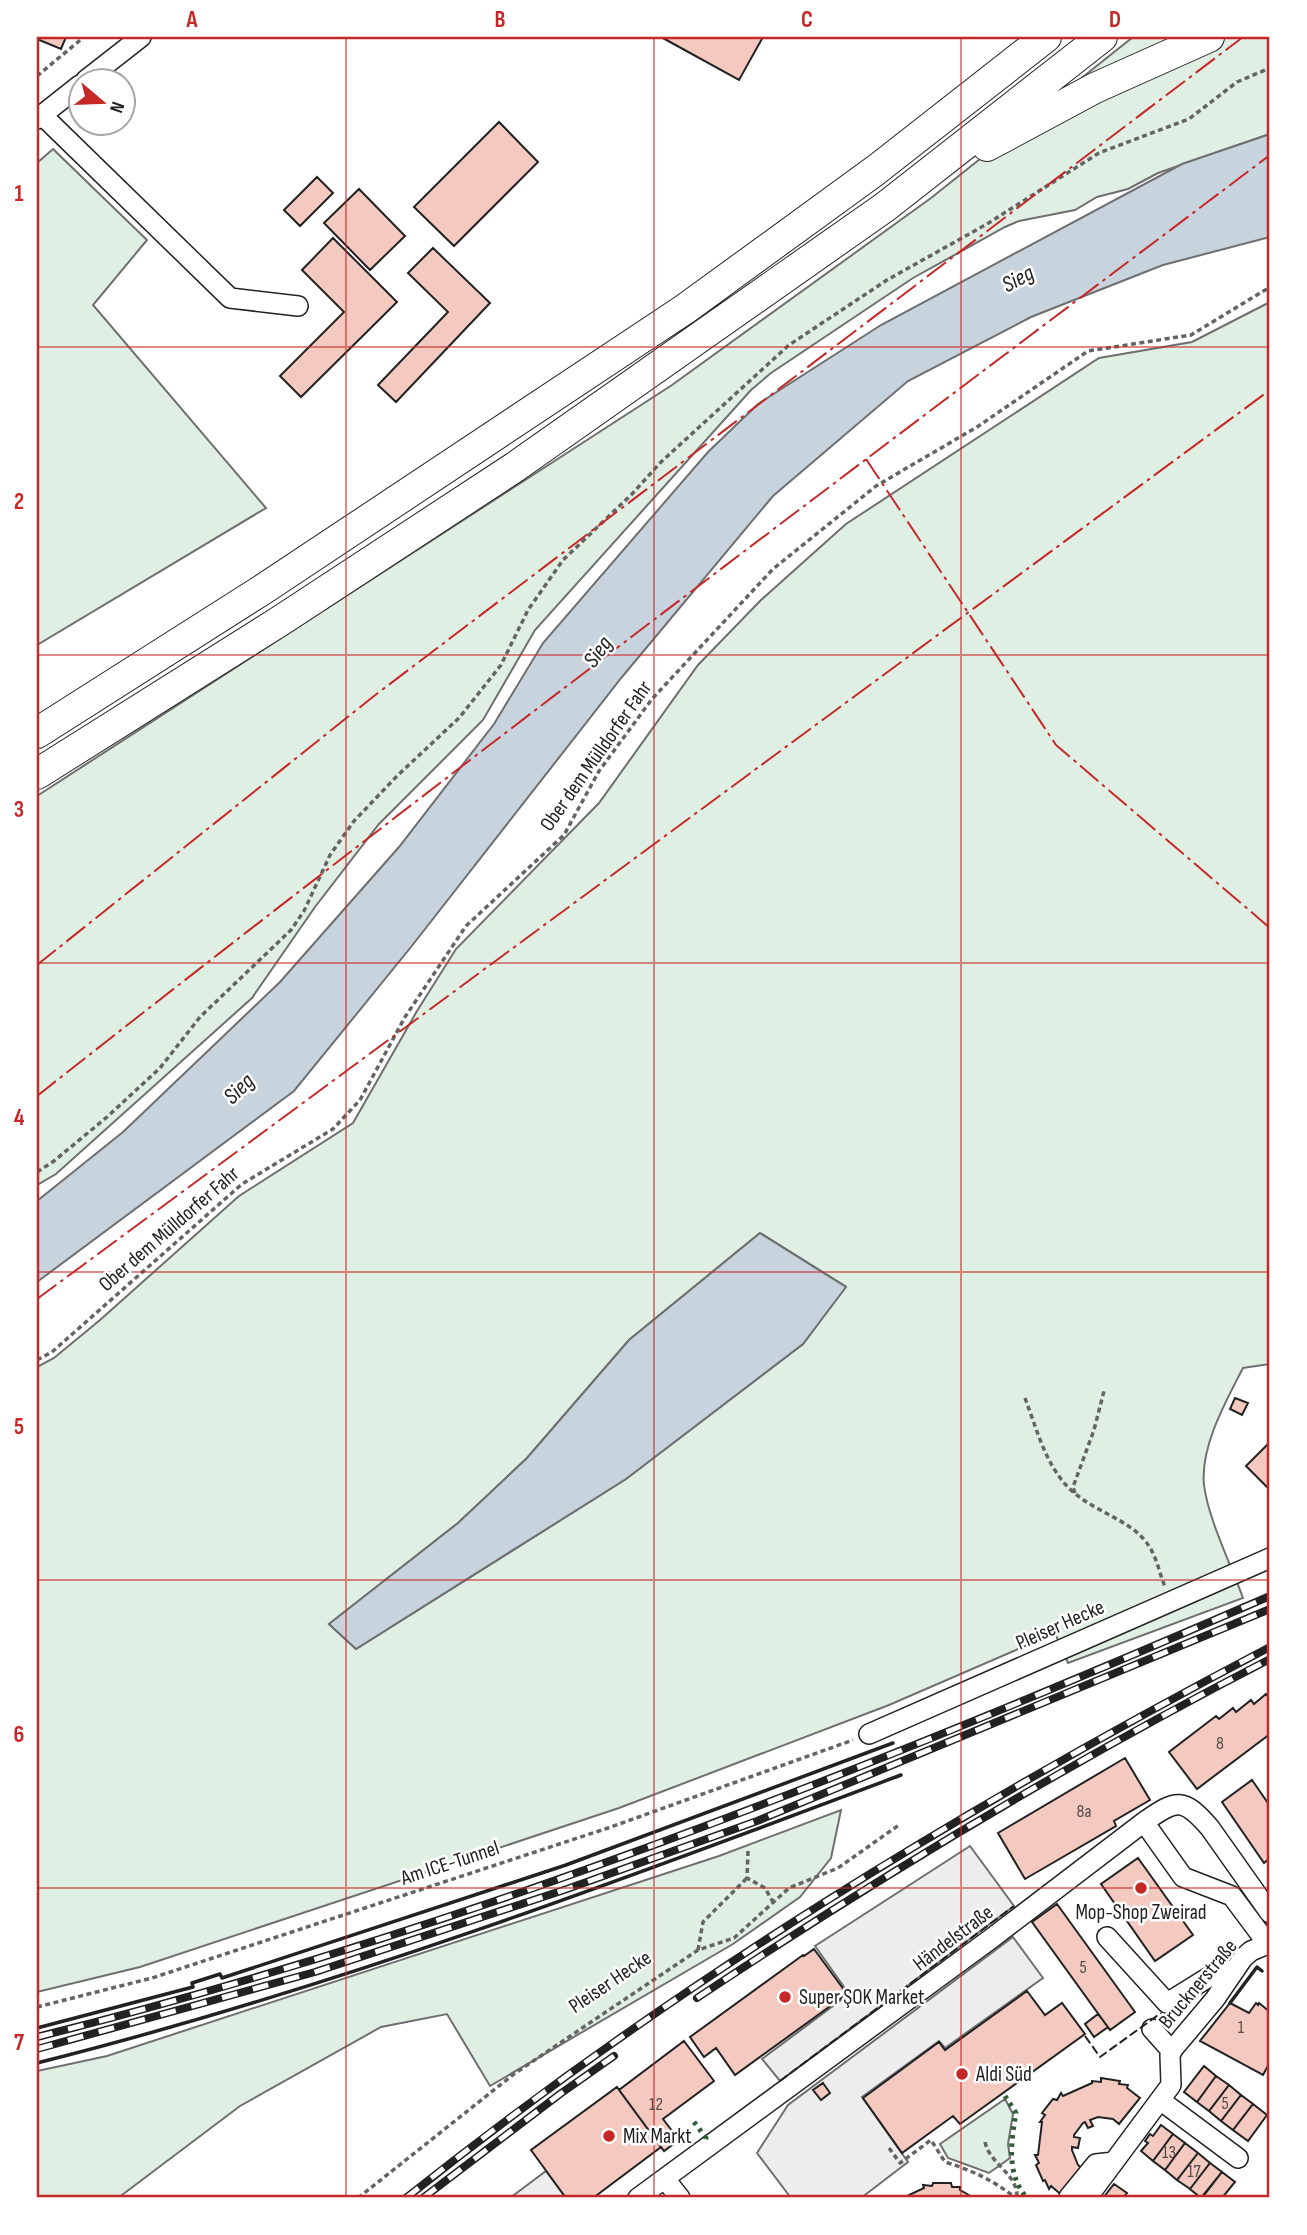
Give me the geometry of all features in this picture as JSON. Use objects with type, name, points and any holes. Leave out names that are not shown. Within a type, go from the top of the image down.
[{"type":"highway","points":[[37,733],[262,590],[685,310],[876,170],[1046,37]]},
{"type":"highway","points":[[37,774],[280,621],[514,467],[885,207],[1102,37]]},
{"type":"highway","points":[[885,207],[1019,127],[1095,88],[1209,37]]},
{"type":"street","points":[[104,66],[141,37]]},
{"type":"street","points":[[66,96],[39,117],[230,298],[298,306]]},
{"type":"street","name":"Pleiser Hecke","points":[[869,1734],[1270,1558]]},
{"type":"street","name":"Händelstraße","points":[[638,2198],[1169,1806],[1178,1803],[1194,1810],[1210,1828],[1270,1913]]},
{"type":"street","points":[[1144,1822],[1183,1877],[1232,1896],[1269,1943]]},
{"type":"street","points":[[1107,1937],[1167,2003],[1217,1972],[1235,1970]]},
{"type":"street","name":"Brucknerstraße","points":[[1078,2198],[1114,2162],[1171,2085],[1170,2055],[1173,2049],[1215,1999],[1243,1958],[1269,1943]]},
{"type":"street","points":[[1152,2029],[1168,2048],[1173,2049]]},
{"type":"street","points":[[1160,2100],[1238,2158]]},
{"type":"street","points":[[665,2179],[680,2198]]},
{"type":"path","points":[[37,76],[84,37]]},
{"type":"path","points":[[37,1172],[107,1117],[160,1068],[200,1017],[291,930],[304,911],[330,855],[354,821],[459,718],[501,665],[528,610],[562,560],[632,494],[661,462],[789,345],[887,280],[987,224],[1099,153],[1189,119],[1237,82],[1270,68]]},
{"type":"path","name":"Ober dem Mülldorfer Fahr","points":[[37,1360],[52,1353],[242,1184],[333,1129],[360,1100],[405,1017],[466,926],[564,835],[599,771],[652,698],[773,569],[876,486],[977,427],[1088,351],[1191,335],[1270,287]]},
{"type":"path","points":[[1076,1495],[1073,1487],[1094,1430],[1104,1391]]},
{"type":"path","points":[[1025,1398],[1046,1453],[1063,1483],[1091,1507],[1134,1529],[1146,1541],[1170,1602]]},
{"type":"path","name":"Am ICE-Tunnel","points":[[37,2007],[152,1978],[608,1828],[869,1734]]},
{"type":"path","name":"Pleiser Hecke","points":[[358,2198],[514,2074],[698,1950],[734,1938],[789,1888],[838,1868],[899,1825]]},
{"type":"path","points":[[698,1950],[703,1922],[747,1878],[748,1851]]},
{"type":"path","points":[[747,1878],[765,1888],[774,1902]]},
{"type":"path","points":[[889,2148],[900,2163],[931,2140],[945,2162],[996,2182],[1017,2198],[1018,2192],[1012,2178],[990,2156],[985,2142]]},
{"type":"green space","points":[[1133,37],[1270,37],[1270,134],[1158,173],[1128,189],[1097,197],[1075,210],[1019,221],[1005,227],[913,278],[771,373],[751,390],[535,630],[483,720],[379,824],[315,907],[252,998],[56,1174],[37,1185],[37,796],[672,385],[931,198]]},
{"type":"green space","points":[[53,149],[147,240],[93,305],[266,508],[37,645],[37,163]]},
{"type":"green space","points":[[1270,302],[1270,1364],[1243,1368],[1210,1440],[1204,1470],[1204,1485],[1210,1512],[1243,1598],[1068,1663],[1055,1633],[889,1705],[619,1808],[140,1967],[37,1992],[37,1367],[54,1358],[100,1320],[239,1196],[353,1123],[456,949],[599,803],[698,665],[761,600],[846,524],[1099,358],[1192,342]],"holes":[[[760,1233],[845,1286],[803,1344],[626,1479],[356,1649],[329,1624],[458,1523],[527,1458],[629,1340]]]},
{"type":"green space","points":[[841,1810],[831,1858],[800,1897],[733,1944],[490,2086],[447,2014],[381,2027],[240,2106],[118,2198],[37,2198],[37,2071],[107,2056],[719,1856]]},
{"type":"green space","points":[[1005,2099],[1013,2114],[1008,2144],[1010,2158],[989,2173],[948,2158],[940,2144]]},
{"type":"shaded area","points":[[970,1846],[1014,1906],[780,2081],[762,2059],[849,1994],[815,1946]]},
{"type":"shaded area","points":[[1013,1937],[1043,1978],[945,2048],[939,2041],[862,2097],[908,2162],[861,2198],[791,2198],[757,2153],[788,2105]]},
{"type":"shaded area","points":[[546,2171],[566,2198],[510,2198]]},
{"type":"water","name":"Sieg","points":[[1270,134],[1270,237],[1163,265],[1031,317],[908,381],[773,496],[622,677],[411,947],[294,1091],[37,1282],[37,1201],[123,1132],[280,982],[399,847],[494,724],[543,643],[708,452],[758,404],[881,325],[1182,164]]},
{"type":"water","points":[[760,1233],[846,1287],[803,1344],[626,1479],[356,1649],[329,1624],[458,1523],[527,1458],[629,1340]]},
{"type":"building","points":[[37,37],[66,37],[61,49]]},
{"type":"building","points":[[661,37],[763,37],[739,80]]},
{"type":"building","points":[[499,122],[538,162],[454,246],[414,207]]},
{"type":"building","points":[[317,177],[333,193],[300,226],[284,210]]},
{"type":"building","points":[[359,189],[405,236],[370,270],[324,223]]},
{"type":"building","points":[[333,238],[397,302],[301,397],[280,376],[344,312],[302,270]]},
{"type":"building","points":[[433,248],[490,303],[396,402],[378,385],[448,312],[408,273]]},
{"type":"building","points":[[1235,1398],[1248,1403],[1242,1415],[1230,1409]]},
{"type":"building","points":[[1270,1442],[1270,1490],[1246,1466]]},
{"type":"building","points":[[1266,1694],[1270,1699],[1270,1734],[1197,1789],[1169,1752],[1216,1716],[1219,1719],[1233,1708],[1236,1712],[1251,1700],[1254,1704]]},
{"type":"building","points":[[1125,1758],[1150,1800],[1114,1821],[1116,1826],[1025,1879],[998,1833]]},
{"type":"building","points":[[1252,1780],[1270,1806],[1270,1858],[1264,1863],[1222,1802]]},
{"type":"building","points":[[1138,1858],[1193,1935],[1155,1961],[1101,1884]]},
{"type":"building","points":[[1057,1904],[1135,2012],[1110,2030],[1032,1922]]},
{"type":"building","points":[[814,1949],[847,1994],[735,2075],[716,2048],[704,2057],[690,2037]]},
{"type":"building","name":"Aldi Süd","points":[[1027,1991],[1045,2015],[1062,2003],[1085,2034],[960,2124],[953,2116],[902,2153],[863,2098],[939,2042],[945,2050]]},
{"type":"building","points":[[1230,2003],[1249,2013],[1256,2003],[1259,2003],[1270,2012],[1270,2062],[1263,2075],[1200,2041]]},
{"type":"building","points":[[1098,2014],[1108,2027],[1094,2037],[1085,2024]]},
{"type":"building","points":[[684,2041],[714,2081],[663,2119],[679,2140],[664,2151],[619,2090]]},
{"type":"building","points":[[1204,2066],[1216,2076],[1197,2102],[1184,2092]]},
{"type":"building","points":[[1216,2076],[1229,2085],[1209,2111],[1197,2102]]},
{"type":"building","points":[[1101,2078],[1128,2085],[1127,2088],[1140,2098],[1119,2124],[1113,2119],[1098,2117],[1090,2120],[1093,2126],[1088,2128],[1085,2122],[1083,2123],[1074,2135],[1080,2138],[1078,2148],[1072,2147],[1072,2150],[1078,2165],[1084,2170],[1064,2197],[1051,2186],[1049,2189],[1036,2165],[1039,2163],[1035,2155],[1038,2155],[1040,2122],[1045,2115],[1042,2113],[1061,2093],[1063,2096],[1092,2081],[1101,2082]]},
{"type":"building","points":[[823,2083],[830,2093],[821,2100],[813,2090]]},
{"type":"building","points":[[1229,2085],[1241,2095],[1221,2121],[1209,2111]]},
{"type":"building","points":[[617,2087],[661,2147],[593,2198],[566,2198],[531,2150]]},
{"type":"building","points":[[1241,2095],[1253,2104],[1233,2130],[1221,2121]]},
{"type":"building","points":[[1253,2104],[1267,2115],[1248,2141],[1233,2130]]},
{"type":"building","points":[[1161,2125],[1173,2134],[1153,2161],[1141,2151],[1148,2143],[1145,2141],[1150,2134],[1153,2136]]},
{"type":"building","points":[[1173,2134],[1185,2143],[1165,2170],[1153,2161]]},
{"type":"building","points":[[1185,2143],[1198,2153],[1177,2180],[1165,2170]]},
{"type":"building","points":[[1198,2153],[1210,2163],[1190,2189],[1177,2180]]},
{"type":"building","points":[[1210,2163],[1222,2172],[1201,2198],[1190,2189]]},
{"type":"building","points":[[1222,2172],[1235,2182],[1222,2198],[1202,2198]]},
{"type":"building","points":[[933,2183],[951,2183],[952,2187],[960,2187],[960,2190],[974,2198],[903,2198],[924,2188],[923,2185],[932,2186]]},
{"type":"building","points":[[1114,2184],[1127,2193],[1123,2198],[1103,2198]]},
{"type":"railway","points":[[37,2037],[195,1995],[352,1948],[508,1897],[662,1842],[968,1723],[1270,1596]]},
{"type":"railway","points":[[37,2049],[315,1972],[567,1889],[757,1821],[1270,1609]]},
{"type":"railway","points":[[406,2198],[611,2044],[825,1902],[1045,1770],[1270,1647]]},
{"type":"railway","points":[[697,1998],[837,1907],[979,1821],[1123,1738],[1270,1659]]},
{"type":"railway","points":[[423,2198],[614,2056]]},
{"type":"hedge","points":[[1005,2096],[1016,2113],[1012,2146],[1013,2168],[1020,2189],[1027,2198]]},
{"type":"hedge","points":[[694,2122],[706,2138],[702,2141]]},
{"type":"fence","points":[[780,2081],[1014,1906]]},
{"type":"fence","points":[[1085,2036],[1100,2057],[1161,2013]]},
{"type":"wall","points":[[37,2028],[193,1987],[192,1983],[220,1974],[222,1978],[566,1865],[893,1743]]},
{"type":"wall","points":[[37,2063],[147,2034],[365,1968],[581,1894],[901,1775]]},
{"type":"wall","points":[[1230,2003],[1257,1967],[1262,1971]]},
{"type":"power","points":[[37,965],[374,696],[1243,37]]},
{"type":"power","points":[[37,1096],[497,740],[1270,155]]},
{"type":"power","points":[[37,1299],[1270,390]]},
{"type":"power","points":[[866,459],[1056,745],[1270,928]]},
{"type":"place","name":"Mop-Shop Zweirad","points":[[1141,1888]]},
{"type":"place","name":"Super ŞOK Market","points":[[785,1997]]},
{"type":"place","name":"Aldi Süd","points":[[962,2074]]},
{"type":"place","name":"Mix Markt","points":[[609,2136]]}]
